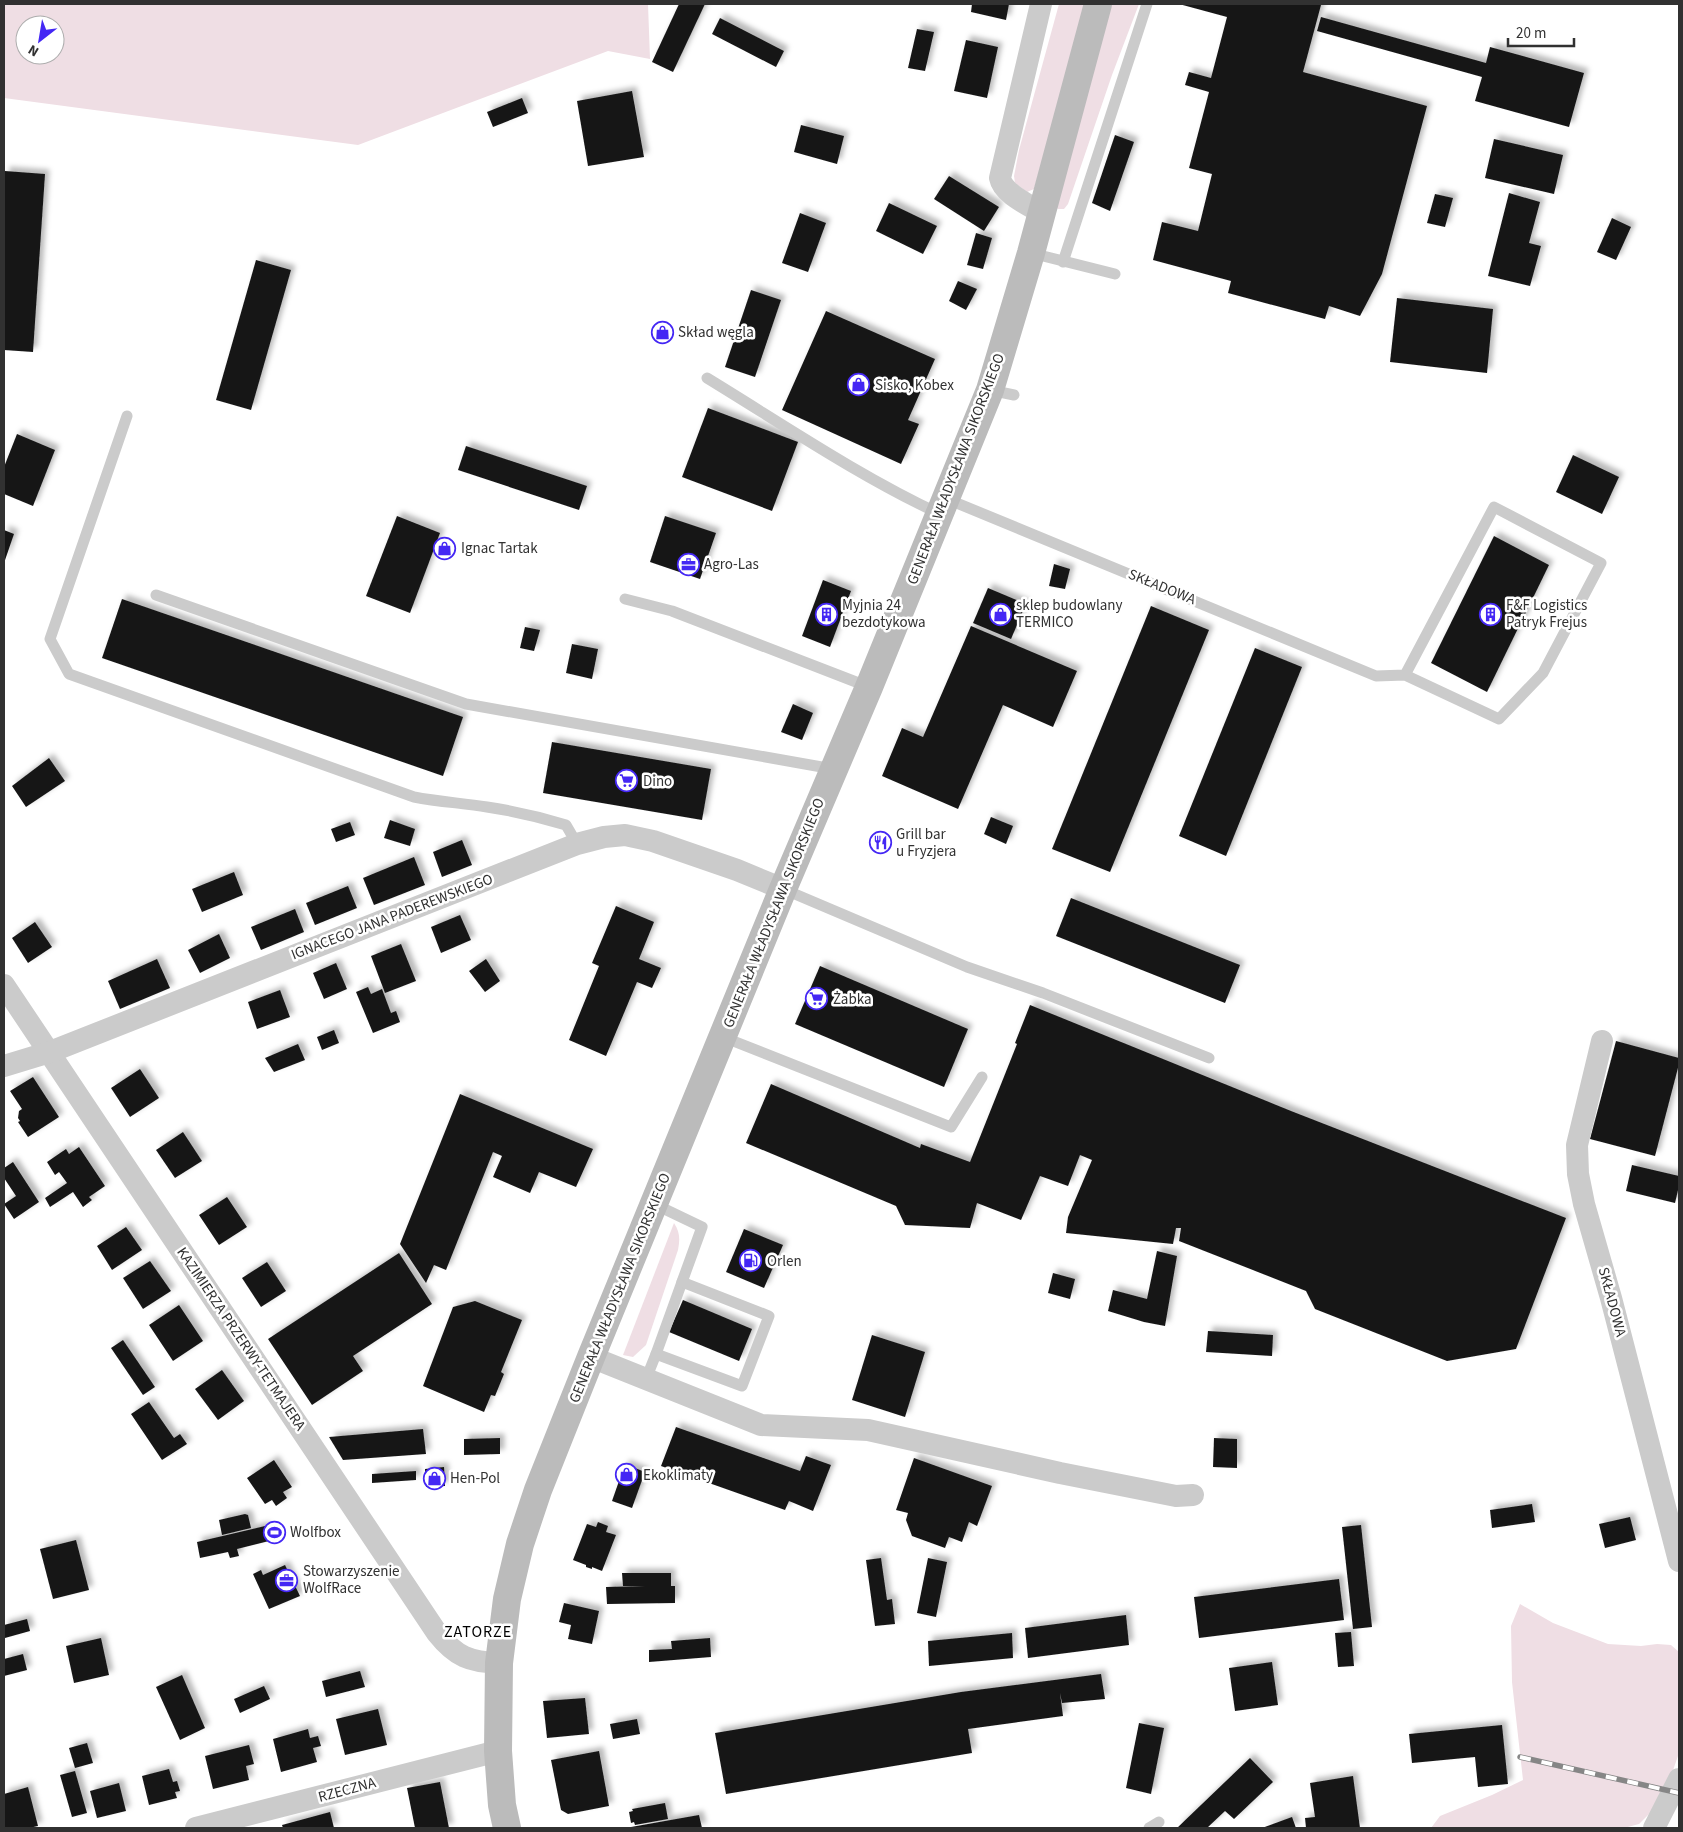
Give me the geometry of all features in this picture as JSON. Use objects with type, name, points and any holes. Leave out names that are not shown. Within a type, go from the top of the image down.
[{"type":"main road","name":"GENERAŁA WŁADYSŁAWA SIKORSKIEGO","points":[[507,1828],[502,1805],[498,1751],[500,1663],[507,1599],[520,1544],[538,1490],[591,1357],[833,769],[944,506],[1002,392],[1031,253],[1098,4]]},
{"type":"street","points":[[1041,4],[1000,178],[1001,184],[1007,190],[1042,213]]},
{"type":"street","name":"IGNACEGO JANA PADEREWSKIEGO","points":[[4,1066],[50,1052],[577,844],[604,837],[625,835],[643,839],[697,855],[783,889]]},
{"type":"street","name":"KAZIMIERZA PRZERWY-TETMAJERA","points":[[4,985],[446,1644],[459,1656],[480,1663],[500,1663]]},
{"type":"street","name":"SKŁADOWA","points":[[1602,1041],[1577,1145],[1578,1174],[1584,1204],[1611,1298],[1679,1561]]},
{"type":"street","points":[[591,1357],[761,1425],[868,1430],[1069,1475],[1176,1496],[1193,1495]]},
{"type":"street","name":"RZECZNA","points":[[196,1828],[498,1751]]},
{"type":"street","points":[[1654,1828],[1679,1779]]},
{"type":"lane","points":[[1063,262],[1147,4]]},
{"type":"lane","points":[[1031,253],[1115,274]]},
{"type":"lane","name":"SKŁADOWA","points":[[708,378],[861,473],[1376,676],[1405,675]]},
{"type":"lane","points":[[127,416],[50,638],[70,674],[414,797],[440,802],[486,806],[537,816],[566,826],[577,844]]},
{"type":"lane","points":[[1494,507],[1601,563],[1542,673],[1498,719],[1405,675],[1494,507]]},
{"type":"lane","points":[[156,594],[466,704],[833,769]]},
{"type":"lane","points":[[624,599],[672,611],[869,687]]},
{"type":"lane","points":[[783,889],[967,966],[1043,993],[1210,1058]]},
{"type":"lane","points":[[723,1037],[951,1127],[982,1077]]},
{"type":"lane","points":[[646,1379],[702,1226],[654,1204]]},
{"type":"lane","points":[[656,1354],[742,1386],[769,1316],[682,1282]]},
{"type":"shaded area","points":[[4,4],[648,4],[650,59],[608,51],[358,145],[4,98]]},
{"type":"shaded area","points":[[1059,4],[1087,4],[1034,189],[1027,192],[1015,183],[1014,176],[1019,150]]},
{"type":"shaded area","points":[[1109,4],[1139,4],[1112,75],[1068,204],[1064,209],[1058,209],[1055,206]]},
{"type":"shaded area","points":[[674,1223],[679,1236],[678,1250],[646,1345],[633,1357],[623,1355]]},
{"type":"shaded area","points":[[1520,1604],[1553,1623],[1608,1644],[1671,1645],[1679,1652],[1679,1753],[1670,1779],[1654,1809],[1639,1824],[1624,1828],[1431,1828],[1440,1816],[1523,1780],[1512,1682],[1511,1626]]},
{"type":"building","points":[[679,4],[705,4],[673,72],[652,62]]},
{"type":"building","points":[[972,4],[1009,4],[1006,20],[971,12]]},
{"type":"building","points":[[1179,4],[1321,5],[1303,72],[1427,106],[1382,274],[1360,316],[1329,306],[1325,319],[1228,293],[1231,281],[1153,260],[1162,222],[1198,231],[1212,174],[1189,168],[1209,92],[1185,85],[1189,72],[1211,78],[1227,17]]},
{"type":"building","points":[[1321,17],[1486,63],[1490,47],[1584,73],[1569,127],[1475,101],[1482,77],[1317,31]]},
{"type":"building","points":[[720,18],[784,51],[776,67],[712,34]]},
{"type":"building","points":[[917,29],[934,32],[925,71],[908,68]]},
{"type":"building","points":[[966,40],[998,47],[987,98],[954,91]]},
{"type":"building","points":[[632,91],[644,157],[588,166],[577,101]]},
{"type":"building","points":[[522,98],[528,113],[493,127],[487,112]]},
{"type":"building","points":[[801,125],[844,136],[837,164],[794,152]]},
{"type":"building","points":[[1115,135],[1134,142],[1110,211],[1092,203]]},
{"type":"building","points":[[1494,139],[1563,155],[1554,194],[1485,178]]},
{"type":"building","points":[[5,171],[45,174],[33,352],[4,350]]},
{"type":"building","points":[[949,176],[999,207],[984,231],[934,199]]},
{"type":"building","points":[[1509,193],[1540,202],[1529,243],[1541,246],[1530,286],[1488,276]]},
{"type":"building","points":[[1435,194],[1453,198],[1445,227],[1427,223]]},
{"type":"building","points":[[889,203],[937,226],[923,254],[876,231]]},
{"type":"building","points":[[800,213],[826,223],[808,272],[782,263]]},
{"type":"building","points":[[1612,218],[1631,227],[1616,260],[1597,252]]},
{"type":"building","points":[[976,233],[992,238],[983,269],[967,265]]},
{"type":"building","points":[[256,260],[291,270],[251,410],[216,400]]},
{"type":"building","points":[[958,281],[977,289],[966,310],[949,301]]},
{"type":"building","points":[[751,290],[781,300],[755,377],[725,367]]},
{"type":"building","points":[[1397,298],[1493,309],[1487,373],[1390,362]]},
{"type":"building","name":"Sisko, Kobex","points":[[826,311],[935,359],[908,420],[919,424],[901,464],[782,410]]},
{"type":"building","points":[[708,408],[798,442],[772,511],[682,477]]},
{"type":"building","points":[[17,434],[55,450],[33,506],[4,494],[4,467]]},
{"type":"building","points":[[466,446],[587,486],[579,510],[458,470]]},
{"type":"building","points":[[1573,455],[1619,477],[1602,514],[1556,492]]},
{"type":"building","points":[[397,516],[440,533],[410,613],[366,596]]},
{"type":"building","points":[[665,516],[716,533],[700,579],[650,562]]},
{"type":"building","points":[[4,530],[14,534],[4,563]]},
{"type":"building","name":"F&F Logistics Patryk Frejus","points":[[1494,536],[1549,565],[1487,692],[1431,663]]},
{"type":"building","points":[[1054,564],[1070,569],[1065,589],[1049,586]]},
{"type":"building","name":"Myjnia 24 bezdotykowa","points":[[823,580],[851,591],[830,647],[802,636]]},
{"type":"building","name":"sklep budowlany TERMICO","points":[[988,588],[1026,604],[1011,639],[973,623]]},
{"type":"building","points":[[122,599],[463,717],[443,776],[102,658]]},
{"type":"building","points":[[1151,606],[1209,630],[1110,872],[1052,849]]},
{"type":"building","points":[[971,626],[1077,671],[1053,727],[1003,705],[958,809],[882,776],[902,728],[923,737]]},
{"type":"building","points":[[525,627],[540,630],[534,651],[520,648]]},
{"type":"building","points":[[572,644],[598,649],[592,679],[566,673]]},
{"type":"building","points":[[1255,648],[1302,667],[1226,856],[1179,836]]},
{"type":"building","points":[[793,704],[813,713],[802,740],[781,732]]},
{"type":"building","name":"Dino","points":[[552,742],[711,769],[702,820],[543,793]]},
{"type":"building","points":[[49,758],[65,781],[26,807],[12,786]]},
{"type":"building","points":[[991,817],[1013,826],[1006,844],[984,834]]},
{"type":"building","points":[[390,820],[415,829],[410,846],[384,838]]},
{"type":"building","points":[[350,822],[355,835],[336,842],[331,829]]},
{"type":"building","points":[[462,840],[472,865],[442,877],[433,852]]},
{"type":"building","points":[[414,857],[425,885],[374,905],[363,878]]},
{"type":"building","points":[[234,872],[243,895],[202,912],[192,889]]},
{"type":"building","points":[[348,886],[357,908],[315,925],[306,903]]},
{"type":"building","points":[[1071,898],[1240,965],[1225,1003],[1056,936]]},
{"type":"building","points":[[616,906],[654,922],[639,959],[661,968],[652,988],[637,982],[606,1056],[569,1040],[599,966],[592,963]]},
{"type":"building","points":[[295,909],[304,932],[261,950],[251,927]]},
{"type":"building","points":[[460,915],[471,940],[441,953],[431,927]]},
{"type":"building","points":[[35,922],[52,947],[28,963],[12,938]]},
{"type":"building","points":[[219,934],[230,958],[200,973],[188,950]]},
{"type":"building","points":[[401,944],[416,981],[385,993],[371,956]]},
{"type":"building","points":[[157,959],[170,988],[120,1009],[108,981]]},
{"type":"building","points":[[486,959],[500,981],[485,992],[469,971]]},
{"type":"building","points":[[336,963],[347,989],[324,999],[313,973]]},
{"type":"building","points":[[820,966],[968,1029],[944,1087],[795,1024]]},
{"type":"building","points":[[368,987],[371,994],[382,989],[391,1013],[396,1011],[400,1022],[373,1033],[356,992]]},
{"type":"building","points":[[280,990],[290,1017],[257,1029],[248,1002]]},
{"type":"building","points":[[1030,1005],[1291,1111],[1566,1218],[1516,1349],[1447,1361],[1315,1309],[1306,1291],[1179,1241],[1181,1228],[1176,1228],[1173,1244],[1066,1233],[1068,1217],[1092,1160],[1080,1155],[1068,1186],[1040,1176],[1021,1220],[977,1203],[970,1228],[905,1225],[896,1206],[746,1143],[771,1084],[920,1148],[921,1144],[970,1162],[1017,1044],[1015,1043]]},
{"type":"building","points":[[334,1030],[339,1043],[322,1050],[317,1037]]},
{"type":"building","points":[[1616,1041],[1679,1058],[1655,1156],[1590,1139]]},
{"type":"building","points":[[298,1044],[305,1060],[274,1072],[265,1058]]},
{"type":"building","points":[[140,1069],[159,1098],[130,1117],[111,1088]]},
{"type":"building","points":[[33,1077],[59,1117],[28,1137],[18,1122],[20,1121],[18,1118],[19,1111],[22,1109],[10,1091]]},
{"type":"building","points":[[460,1094],[593,1149],[576,1187],[539,1172],[530,1193],[493,1177],[502,1156],[493,1152],[446,1270],[434,1265],[426,1283],[400,1244]]},
{"type":"building","points":[[183,1132],[202,1161],[175,1178],[156,1150]]},
{"type":"building","points":[[79,1147],[105,1186],[89,1197],[92,1200],[83,1207],[73,1192],[50,1207],[45,1198],[67,1183],[59,1172],[55,1175],[47,1162],[66,1149],[69,1154]]},
{"type":"building","points":[[13,1162],[39,1202],[14,1219],[4,1204],[16,1196],[4,1178],[4,1168]]},
{"type":"building","points":[[1632,1165],[1679,1176],[1675,1203],[1626,1191]]},
{"type":"building","points":[[227,1197],[247,1227],[219,1245],[199,1215]]},
{"type":"building","points":[[126,1227],[142,1250],[112,1270],[97,1246]]},
{"type":"building","points":[[744,1229],[783,1245],[764,1288],[726,1272]]},
{"type":"building","points":[[1157,1251],[1177,1256],[1165,1326],[1108,1311],[1113,1290],[1147,1299]]},
{"type":"building","points":[[399,1253],[432,1304],[353,1356],[363,1371],[312,1405],[268,1339]]},
{"type":"building","points":[[150,1261],[171,1291],[143,1309],[123,1278]]},
{"type":"building","points":[[267,1262],[286,1291],[261,1307],[242,1278]]},
{"type":"building","points":[[1053,1273],[1075,1279],[1070,1299],[1048,1293]]},
{"type":"building","points":[[683,1300],[752,1329],[739,1361],[669,1332]]},
{"type":"building","points":[[475,1301],[522,1320],[501,1372],[504,1374],[495,1396],[491,1395],[484,1412],[423,1386],[453,1307]]},
{"type":"building","points":[[179,1305],[203,1341],[173,1361],[149,1325]]},
{"type":"building","points":[[1208,1331],[1273,1335],[1272,1356],[1206,1352]]},
{"type":"building","points":[[872,1335],[925,1352],[905,1417],[852,1400]]},
{"type":"building","points":[[123,1340],[155,1387],[143,1395],[111,1348]]},
{"type":"building","points":[[222,1370],[244,1401],[218,1420],[195,1389]]},
{"type":"building","points":[[149,1402],[174,1438],[180,1434],[187,1444],[162,1460],[131,1414]]},
{"type":"building","points":[[676,1427],[800,1471],[806,1456],[831,1465],[813,1511],[789,1501],[785,1510],[661,1466]]},
{"type":"building","points":[[423,1429],[426,1454],[343,1460],[329,1437]]},
{"type":"building","points":[[500,1438],[500,1454],[464,1455],[464,1439]]},
{"type":"building","points":[[1214,1438],[1237,1439],[1237,1468],[1213,1467]]},
{"type":"building","points":[[914,1458],[992,1486],[977,1526],[969,1522],[962,1542],[949,1537],[945,1548],[912,1536],[906,1520],[908,1513],[896,1510]]},
{"type":"building","points":[[274,1460],[292,1487],[283,1492],[287,1498],[276,1506],[272,1500],[265,1504],[247,1478]]},
{"type":"building","points":[[625,1464],[645,1472],[632,1508],[612,1501]]},
{"type":"building","points":[[444,1467],[445,1486],[426,1487],[425,1469]]},
{"type":"building","points":[[416,1471],[416,1480],[372,1483],[372,1474]]},
{"type":"building","points":[[1532,1504],[1535,1522],[1492,1528],[1490,1510]]},
{"type":"building","points":[[248,1515],[251,1528],[222,1535],[219,1520]]},
{"type":"building","points":[[1630,1517],[1636,1540],[1605,1548],[1599,1524]]},
{"type":"building","points":[[598,1522],[608,1526],[606,1532],[616,1535],[602,1571],[586,1567],[586,1565],[573,1560],[587,1524],[596,1527]]},
{"type":"building","points":[[1361,1525],[1372,1627],[1353,1629],[1342,1527]]},
{"type":"building","points":[[265,1526],[269,1541],[237,1549],[239,1556],[230,1558],[228,1552],[200,1558],[197,1542]]},
{"type":"building","points":[[76,1540],[89,1590],[53,1599],[40,1549]]},
{"type":"building","points":[[881,1558],[887,1600],[892,1599],[895,1624],[875,1626],[866,1560]]},
{"type":"building","points":[[928,1558],[947,1562],[936,1617],[917,1613]]},
{"type":"building","points":[[285,1565],[300,1596],[269,1609],[253,1574],[261,1570],[263,1575]]},
{"type":"building","points":[[622,1573],[671,1573],[671,1586],[675,1586],[675,1603],[607,1604],[606,1587],[645,1586],[623,1586]]},
{"type":"building","points":[[1339,1579],[1344,1620],[1199,1638],[1194,1597]]},
{"type":"building","points":[[564,1603],[599,1611],[592,1644],[568,1639],[571,1625],[559,1622]]},
{"type":"building","points":[[1126,1615],[1129,1645],[1028,1658],[1025,1628]]},
{"type":"building","points":[[27,1619],[30,1631],[5,1638],[4,1625]]},
{"type":"building","points":[[1351,1632],[1354,1666],[1338,1667],[1335,1633]]},
{"type":"building","points":[[1012,1633],[1013,1658],[929,1666],[928,1641]]},
{"type":"building","points":[[101,1638],[109,1675],[74,1683],[66,1646]]},
{"type":"building","points":[[710,1638],[711,1657],[649,1662],[649,1650],[672,1649],[671,1641]]},
{"type":"building","points":[[23,1654],[27,1670],[4,1676],[4,1659]]},
{"type":"building","points":[[1272,1662],[1278,1705],[1235,1711],[1229,1668]]},
{"type":"building","points":[[360,1671],[365,1687],[326,1697],[322,1681]]},
{"type":"building","points":[[1101,1674],[1105,1699],[1062,1703],[1060,1693],[1063,1716],[968,1729],[972,1753],[726,1794],[715,1733],[961,1692]]},
{"type":"building","points":[[182,1675],[205,1728],[180,1740],[156,1687]]},
{"type":"building","points":[[264,1686],[270,1699],[240,1713],[234,1699]]},
{"type":"building","points":[[585,1698],[589,1734],[547,1738],[543,1701]]},
{"type":"building","points":[[378,1709],[387,1745],[345,1755],[336,1719]]},
{"type":"building","points":[[637,1719],[640,1734],[613,1739],[610,1724]]},
{"type":"building","points":[[1139,1723],[1164,1728],[1151,1794],[1126,1788]]},
{"type":"building","points":[[1502,1725],[1508,1784],[1478,1787],[1475,1757],[1412,1763],[1409,1734]]},
{"type":"building","points":[[308,1729],[310,1738],[318,1736],[321,1746],[313,1748],[317,1762],[281,1772],[273,1739]]},
{"type":"building","points":[[87,1743],[93,1763],[75,1768],[69,1748]]},
{"type":"building","points":[[249,1745],[254,1764],[246,1766],[249,1780],[213,1789],[205,1756]]},
{"type":"building","points":[[599,1751],[609,1806],[568,1814],[561,1810],[551,1760]]},
{"type":"building","points":[[1250,1758],[1273,1782],[1234,1819],[1225,1811],[1207,1828],[1177,1828]]},
{"type":"building","points":[[169,1769],[173,1782],[177,1781],[180,1791],[175,1792],[177,1798],[149,1805],[142,1776]]},
{"type":"building","points":[[75,1771],[87,1813],[72,1817],[60,1775]]},
{"type":"building","points":[[1353,1776],[1360,1828],[1306,1828],[1305,1818],[1315,1817],[1310,1783]]},
{"type":"building","points":[[440,1782],[449,1828],[415,1828],[407,1788]]},
{"type":"building","points":[[119,1783],[126,1811],[97,1818],[90,1791]]},
{"type":"building","points":[[28,1787],[38,1826],[4,1828],[4,1794]]},
{"type":"building","points":[[665,1803],[668,1819],[635,1825],[634,1822],[631,1823],[629,1812],[633,1811],[632,1809]]},
{"type":"building","points":[[330,1812],[334,1828],[283,1828],[282,1825]]},
{"type":"building","points":[[699,1815],[702,1828],[631,1828],[631,1827]]},
{"type":"building","points":[[1292,1817],[1296,1828],[1262,1828]]},
{"type":"railway","points":[[1520,1757],[1679,1793]]},
{"type":"place","name":"Skład węgla","points":[[662,332]]},
{"type":"place","name":"Sisko, Kobex","points":[[859,385]]},
{"type":"place","name":"Ignac Tartak","points":[[445,548]]},
{"type":"place","name":"Agro-Las","points":[[688,564]]},
{"type":"place","name":"Myjnia 24 bezdotykowa","points":[[826,614]]},
{"type":"place","name":"sklep budowlany TERMICO","points":[[1000,614]]},
{"type":"place","name":"F&F Logistics Patryk Frejus","points":[[1490,614]]},
{"type":"place","name":"Dino","points":[[627,781]]},
{"type":"place","name":"Grill bar u Fryzjera","points":[[880,843]]},
{"type":"place","name":"Żabka","points":[[817,999]]},
{"type":"place","name":"Orlen","points":[[751,1261]]},
{"type":"place","name":"Ekoklimaty","points":[[627,1475]]},
{"type":"place","name":"Hen-Pol","points":[[434,1478]]},
{"type":"place","name":"Wolfbox","points":[[274,1532]]},
{"type":"place","name":"Stowarzyszenie WolfRace","points":[[287,1580]]},
{"type":"district","name":"ZATORZE","points":[[478,1632]]}]
